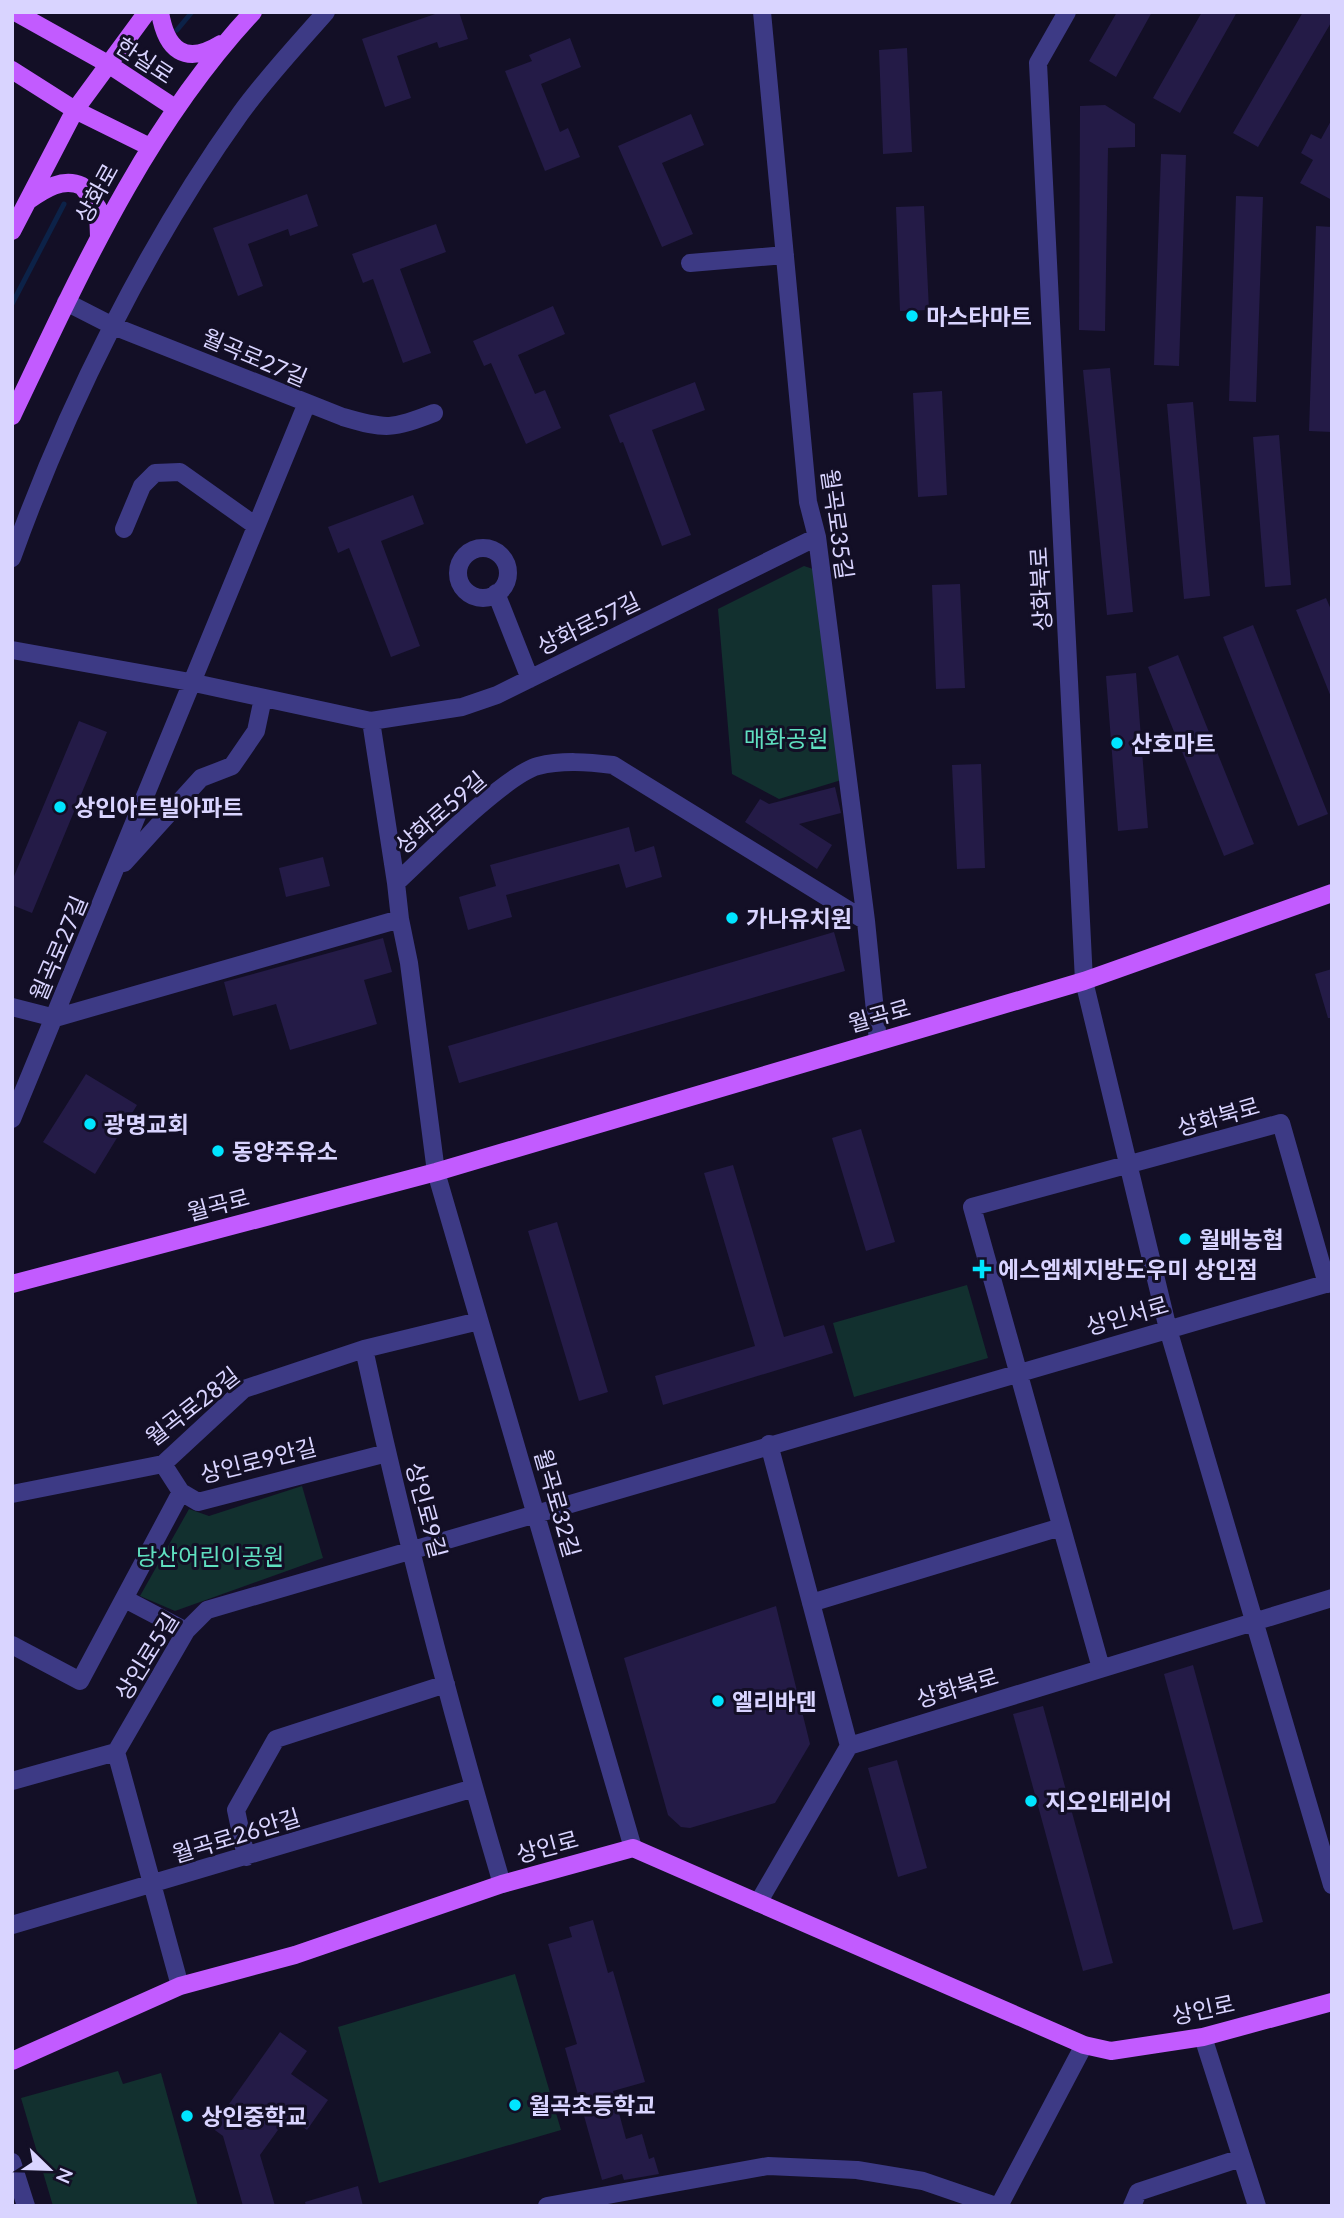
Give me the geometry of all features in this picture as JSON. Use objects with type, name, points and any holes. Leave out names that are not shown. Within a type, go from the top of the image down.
[{"type":"main road","name":"한실로","points":[[15,12],[108,64],[175,108]]},
{"type":"main road","points":[[12,231],[75,110],[147,12]]},
{"type":"main road","points":[[160,12],[163,34],[169,44],[180,52],[204,52],[226,41]]},
{"type":"main road","name":"상화로","points":[[12,416],[99,237],[150,147],[175,108],[226,41],[253,12]]},
{"type":"main road","points":[[12,70],[75,110],[150,147]]},
{"type":"main road","points":[[26,203],[44,189],[73,181],[90,193],[98,208],[99,237]]},
{"type":"main road","name":"월곡로","points":[[12,1284],[436,1172],[1084,981],[1332,893]]},
{"type":"main road","name":"상인로","points":[[12,2061],[180,1986],[295,1955],[502,1884],[633,1848],[1084,2045],[1111,2051],[1203,2037],[1332,2003]]},
{"type":"street","points":[[12,558],[31,505],[113,326],[180,206],[241,113],[326,12]]},
{"type":"street","name":"월곡로35길","points":[[762,12],[808,502],[817,537],[866,920],[878,1041]]},
{"type":"street","name":"상화북로","points":[[1068,12],[1038,63],[1084,981],[1168,1329],[1332,1885]]},
{"type":"street","points":[[690,263],[785,255]]},
{"type":"street","name":"월곡로27길","points":[[12,1119],[116,872],[190,682],[307,402],[113,326],[66,302]]},
{"type":"street","points":[[307,402],[375,427],[393,428],[434,413]]},
{"type":"street","points":[[124,529],[142,486],[155,473],[180,472],[256,526]]},
{"type":"street","name":"상화로57길","points":[[12,650],[190,682],[371,721],[462,707],[530,679],[817,537]]},
{"type":"street","points":[[496,593],[530,679]]},
{"type":"street","name":"월곡로27길","points":[[116,872],[201,778],[232,766],[256,732],[264,698]]},
{"type":"street","points":[[371,721],[396,883]]},
{"type":"street","name":"상화로59길","points":[[400,919],[396,883],[492,795],[535,766],[584,761],[613,765],[866,920]]},
{"type":"street","points":[[12,1007],[55,1018],[400,919],[409,963],[436,1172]]},
{"type":"street","name":"상화북로","points":[[1017,1373],[972,1208],[1282,1123],[1329,1283]]},
{"type":"street","name":"월곡로32길","points":[[436,1172],[633,1848]]},
{"type":"street","name":"상인서로","points":[[537,1515],[769,1444],[1329,1283]]},
{"type":"street","name":"월곡로28길","points":[[12,1494],[163,1464],[244,1389],[364,1349],[479,1321]]},
{"type":"street","name":"상인로9길","points":[[364,1349],[387,1453],[446,1684],[502,1884]]},
{"type":"street","points":[[1017,1373],[1101,1668]]},
{"type":"street","points":[[758,1903],[849,1746],[769,1444]]},
{"type":"street","name":"상인로9안길","points":[[13,1641],[79,1681],[181,1492],[198,1502],[387,1453]]},
{"type":"street","points":[[163,1464],[181,1492]]},
{"type":"street","name":"상인로5길","points":[[116,1752],[186,1632],[206,1609],[537,1515]]},
{"type":"street","points":[[811,1603],[1061,1527]]},
{"type":"street","name":"상화북로","points":[[849,1746],[1332,1598]]},
{"type":"street","points":[[125,1599],[186,1632]]},
{"type":"street","points":[[246,1857],[236,1810],[276,1739],[446,1684]]},
{"type":"street","points":[[12,1781],[116,1752],[180,1986]]},
{"type":"street","name":"월곡로26안길","points":[[12,1925],[151,1886],[474,1788]]},
{"type":"street","points":[[1203,2037],[1257,2206]]},
{"type":"street","points":[[547,2206],[768,2166],[857,2170],[923,2181],[997,2206],[1084,2045]]},
{"type":"street","points":[[1132,2206],[1138,2192],[1241,2158]]},
{"type":"street","points":[[12,2162],[26,2206]]},
{"type":"green space","name":"매화공원","points":[[804,566],[822,572],[848,778],[779,799],[732,774],[718,609]]},
{"type":"green space","points":[[967,1285],[988,1358],[854,1397],[833,1323]]},
{"type":"green space","name":"당산어린이공원","points":[[302,1486],[323,1558],[175,1611],[140,1596],[189,1509],[209,1516]]},
{"type":"green space","points":[[515,1974],[561,2130],[379,2183],[338,2027]]},
{"type":"green space","points":[[118,2071],[123,2084],[161,2073],[198,2206],[53,2206],[21,2098]]},
{"type":"building","points":[[441,12],[459,12],[468,39],[439,48],[437,42],[397,56],[411,98],[385,107],[362,39]]},
{"type":"building","points":[[1117,12],[1152,12],[1116,77],[1089,61]]},
{"type":"building","points":[[1202,12],[1237,12],[1180,113],[1153,98]]},
{"type":"building","points":[[1303,12],[1332,12],[1332,21],[1258,147],[1233,133]]},
{"type":"building","points":[[570,38],[581,67],[541,84],[560,132],[568,128],[580,157],[545,171],[505,71],[532,61],[529,55]]},
{"type":"building","points":[[907,48],[912,152],[883,154],[879,50]]},
{"type":"building","points":[[1105,105],[1135,124],[1135,147],[1108,148],[1105,331],[1079,330],[1080,106]]},
{"type":"building","points":[[691,114],[704,145],[662,163],[693,234],[662,247],[618,146]]},
{"type":"building","points":[[1332,119],[1332,200],[1300,183],[1313,160],[1301,153],[1311,134],[1321,139]]},
{"type":"building","points":[[1161,154],[1186,155],[1179,366],[1154,365]]},
{"type":"building","points":[[307,194],[318,226],[290,236],[288,229],[248,244],[263,286],[238,296],[213,228]]},
{"type":"building","points":[[1236,196],[1263,197],[1256,402],[1229,401]]},
{"type":"building","points":[[924,206],[929,310],[900,311],[896,207]]},
{"type":"building","points":[[436,224],[446,252],[400,269],[431,353],[403,363],[373,279],[363,283],[352,254]]},
{"type":"building","points":[[1316,226],[1332,227],[1332,432],[1309,431]]},
{"type":"building","points":[[553,306],[565,334],[518,355],[535,394],[545,390],[561,428],[526,444],[491,363],[484,366],[473,341]]},
{"type":"building","points":[[1110,368],[1133,612],[1107,615],[1083,370]]},
{"type":"building","points":[[695,382],[705,410],[652,430],[691,535],[662,546],[623,442],[620,443],[609,415]]},
{"type":"building","points":[[942,391],[947,495],[918,497],[913,393]]},
{"type":"building","points":[[1193,402],[1210,596],[1184,599],[1167,404]]},
{"type":"building","points":[[1279,435],[1291,585],[1265,587],[1253,437]]},
{"type":"building","points":[[413,495],[424,524],[381,541],[420,646],[391,657],[349,548],[338,553],[328,527]]},
{"type":"building","points":[[960,584],[965,688],[936,689],[932,585]]},
{"type":"building","points":[[1326,598],[1332,612],[1331,697],[1296,610]]},
{"type":"building","points":[[1253,625],[1328,814],[1298,826],[1223,637]]},
{"type":"building","points":[[1178,655],[1254,844],[1224,856],[1148,667]]},
{"type":"building","points":[[1136,673],[1148,828],[1118,831],[1106,676]]},
{"type":"building","name":"상인아트빌아파트","points":[[79,721],[107,732],[32,913],[12,905],[12,881]]},
{"type":"building","points":[[981,764],[985,868],[957,869],[952,765]]},
{"type":"building","points":[[835,787],[841,813],[799,824],[832,845],[817,869],[745,822],[760,799],[769,804]]},
{"type":"building","points":[[629,827],[635,852],[654,846],[662,877],[626,888],[619,864],[506,895],[512,917],[468,930],[459,897],[496,886],[490,865]]},
{"type":"building","points":[[323,857],[330,886],[286,897],[279,868]]},
{"type":"building","points":[[834,932],[845,971],[459,1083],[448,1046]]},
{"type":"building","points":[[383,938],[392,972],[364,980],[377,1024],[290,1050],[276,1004],[233,1016],[224,982]]},
{"type":"building","points":[[1332,969],[1332,1018],[1328,1018],[1315,974]]},
{"type":"building","name":"광명교회","points":[[86,1074],[137,1105],[95,1174],[43,1142]]},
{"type":"building","points":[[861,1129],[895,1242],[866,1251],[832,1138]]},
{"type":"building","points":[[733,1165],[784,1337],[824,1325],[833,1353],[663,1405],[655,1376],[755,1346],[704,1173]]},
{"type":"building","points":[[557,1222],[608,1392],[579,1401],[528,1231]]},
{"type":"building","name":"엘리바덴","points":[[776,1606],[810,1744],[775,1803],[690,1828],[681,1827],[668,1815],[624,1658]]},
{"type":"building","points":[[1193,1665],[1263,1922],[1233,1930],[1164,1674]]},
{"type":"building","points":[[1043,1706],[1113,1963],[1083,1971],[1013,1714]]},
{"type":"building","points":[[897,1760],[927,1868],[898,1877],[868,1768]]},
{"type":"building","points":[[593,1920],[608,1973],[613,1971],[645,2082],[613,2091],[626,2139],[642,2134],[649,2159],[654,2157],[659,2174],[624,2180],[622,2174],[602,2180],[565,2048],[577,2044],[548,1944],[572,1937],[569,1927]]},
{"type":"building","points":[[280,2032],[307,2051],[291,2074],[328,2100],[307,2130],[288,2116],[260,2155],[275,2206],[243,2206],[223,2136],[212,2128]]},
{"type":"building","points":[[358,2186],[363,2206],[306,2206],[305,2202]]},
{"type":"waterway","points":[[177,30],[192,12]]},
{"type":"waterway","points":[[12,304],[64,204]]},
{"type":"place","name":"마스타마트","points":[[912,316]]},
{"type":"place","name":"산호마트","points":[[1117,743]]},
{"type":"place","name":"상인아트빌아파트","points":[[60,807]]},
{"type":"place","name":"가나유치원","points":[[732,918]]},
{"type":"place","name":"광명교회","points":[[90,1124]]},
{"type":"place","name":"동양주유소","points":[[218,1151]]},
{"type":"place","name":"월배농협","points":[[1185,1239]]},
{"type":"place","name":"에스엠체지방도우미 상인점","points":[[982,1269]]},
{"type":"place","name":"엘리바덴","points":[[718,1701]]},
{"type":"place","name":"지오인테리어","points":[[1031,1801]]},
{"type":"place","name":"월곡초등학교","points":[[515,2105]]},
{"type":"place","name":"상인중학교","points":[[187,2116]]}]
